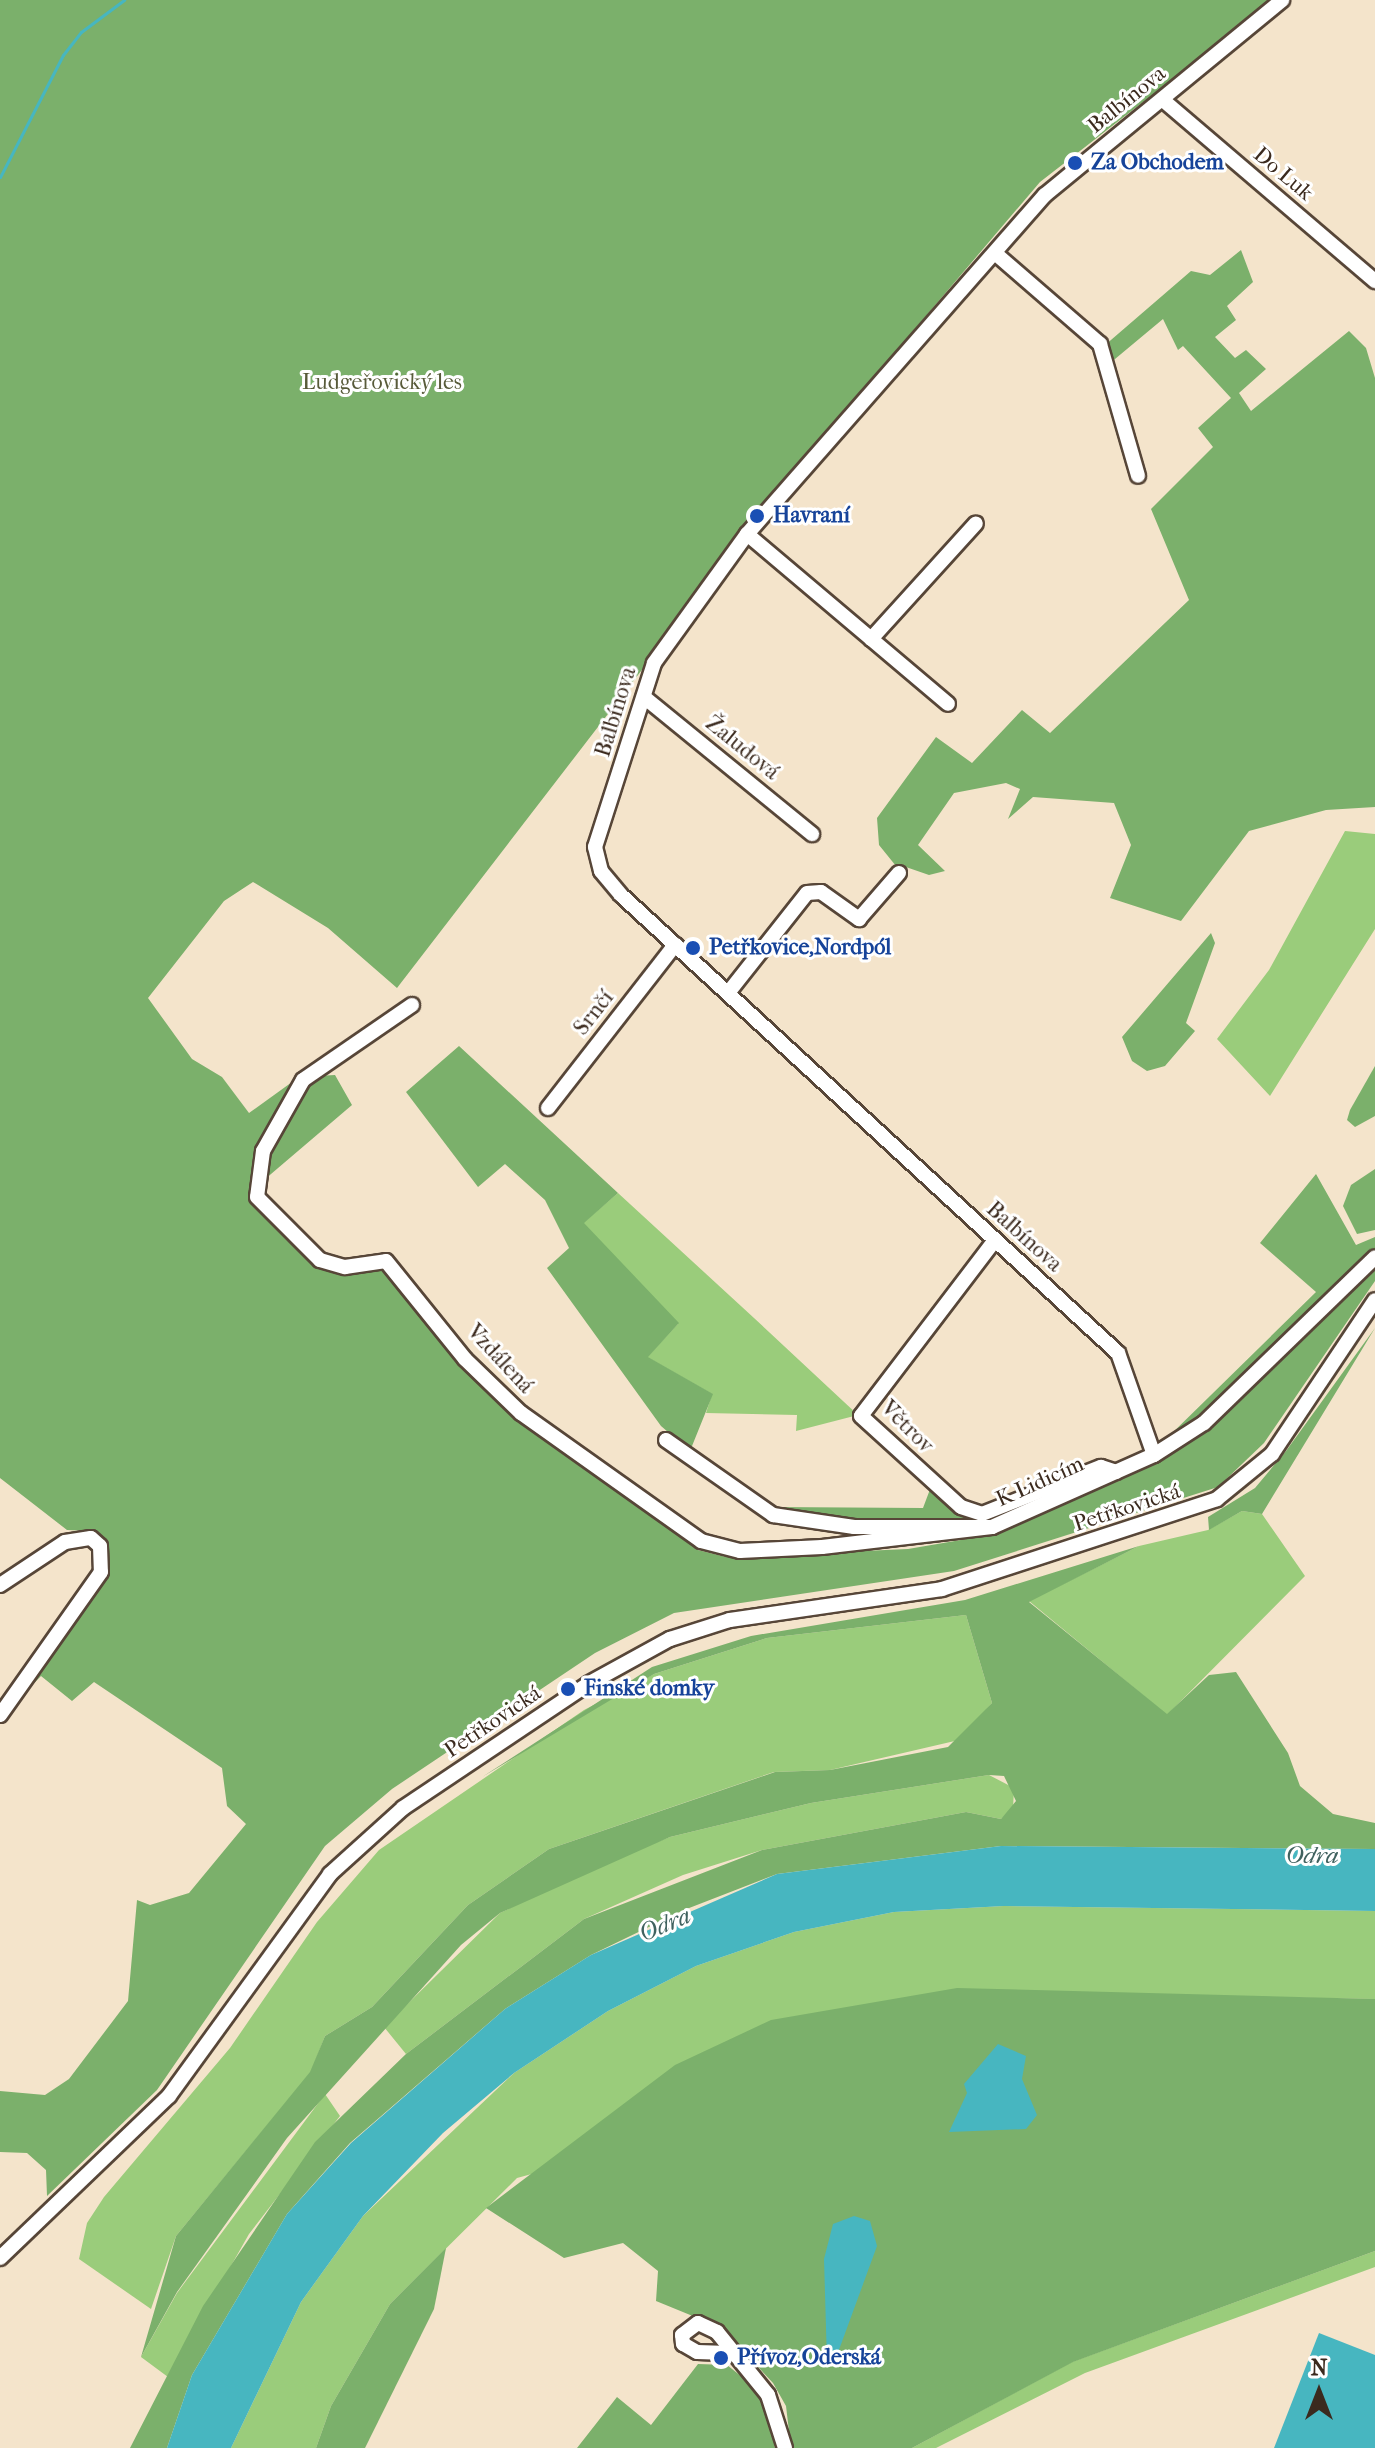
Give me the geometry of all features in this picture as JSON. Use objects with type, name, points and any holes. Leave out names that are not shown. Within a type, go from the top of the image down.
[{"type":"street","name":"Balbínova","points":[[1154,1455],[1118,1353],[606,880],[595,854],[659,655],[747,534],[1045,195],[1282,0]]},
{"type":"street","name":"Do Luk","points":[[1163,100],[1375,281]]},
{"type":"street","points":[[995,253],[1100,344],[1138,476]]},
{"type":"street","points":[[871,639],[976,523]]},
{"type":"street","points":[[747,534],[948,704]]},
{"type":"street","name":"Žaludová","points":[[644,697],[812,834]]},
{"type":"street","points":[[728,993],[807,893],[821,892],[859,919],[899,873]]},
{"type":"street","name":"Srnčí","points":[[548,1108],[675,945]]},
{"type":"street","name":"Vzdálená","points":[[412,1005],[303,1080],[263,1151],[257,1197],[320,1260],[345,1267],[386,1261],[465,1359],[521,1413],[701,1541],[740,1551],[822,1547],[992,1527]]},
{"type":"street","name":"Větrov","points":[[995,1240],[861,1416],[961,1507],[982,1514],[1101,1467],[1116,1472]]},
{"type":"street","name":"K Lidicím","points":[[666,1440],[773,1515],[854,1527],[992,1527],[1154,1455],[1204,1423],[1375,1257]]},
{"type":"street","name":"Petřkovická","points":[[0,2258],[169,2096],[330,1874],[403,1808],[618,1665],[684,1633],[942,1589],[1217,1499],[1272,1454],[1375,1300]]},
{"type":"street","points":[[0,1585],[65,1542],[91,1538],[100,1546],[101,1572],[0,1715]]},
{"type":"street","points":[[728,2353],[768,2395],[785,2448]]},
{"type":"green space","name":"Ludgeřovický les","points":[[0,0],[1276,0],[1148,106],[1143,102],[1040,182],[805,458],[397,988],[328,928],[253,882],[224,901],[148,998],[192,1059],[222,1077],[249,1113],[299,1077],[335,1075],[352,1105],[250,1192],[324,1269],[385,1266],[463,1363],[698,1550],[726,1557],[908,1549],[990,1535],[1157,1462],[1237,1403],[1375,1264],[1375,1281],[1264,1443],[1218,1487],[954,1571],[674,1613],[595,1653],[392,1789],[325,1846],[157,2090],[47,2196],[46,2170],[27,2153],[0,2152],[0,2091],[45,2095],[69,2079],[128,2001],[137,1900],[150,1905],[189,1893],[246,1824],[227,1806],[222,1768],[94,1682],[72,1701],[41,1676],[15,1703],[107,1571],[108,1557],[91,1531],[67,1530],[0,1478]]},
{"type":"green space","points":[[1241,250],[1253,282],[1227,306],[1236,320],[1215,337],[1235,358],[1246,350],[1266,369],[1239,393],[1251,411],[1349,331],[1366,348],[1375,378],[1375,807],[1326,810],[1249,831],[1181,921],[1110,898],[1131,845],[1114,803],[1033,797],[1008,819],[1020,789],[1006,783],[954,793],[918,845],[945,871],[929,875],[903,866],[900,871],[879,845],[877,818],[936,737],[972,763],[1022,710],[1050,733],[1189,600],[1151,509],[1213,447],[1198,428],[1231,398],[1183,346],[1178,350],[1163,319],[1109,364],[1104,346],[1191,271],[1210,275]]},
{"type":"green space","points":[[1345,831],[1375,834],[1375,929],[1270,1096],[1217,1039],[1269,970]]},
{"type":"green space","points":[[1211,933],[1215,943],[1186,1023],[1195,1031],[1165,1066],[1147,1071],[1132,1061],[1122,1037]]},
{"type":"green space","points":[[459,1046],[618,1193],[584,1223],[679,1323],[648,1357],[713,1394],[690,1451],[661,1426],[547,1268],[569,1248],[545,1200],[505,1164],[478,1187],[406,1092]]},
{"type":"green space","points":[[1375,1066],[1375,1116],[1355,1127],[1347,1120],[1350,1110]]},
{"type":"green space","points":[[1375,1169],[1375,1230],[1357,1234],[1343,1206],[1351,1185]]},
{"type":"green space","points":[[1316,1174],[1356,1245],[1375,1237],[1375,1249],[1187,1430],[1161,1444],[1316,1292],[1260,1243]]},
{"type":"green space","points":[[618,1193],[858,1415],[796,1431],[797,1415],[706,1413],[712,1394],[647,1357],[678,1324],[583,1223]]},
{"type":"green space","points":[[1375,1328],[1262,1514],[1242,1511],[1209,1530],[1208,1517],[1255,1488],[1286,1451]]},
{"type":"green space","points":[[932,1484],[972,1521],[818,1521],[773,1507],[923,1508]]},
{"type":"green space","points":[[1242,1511],[1262,1514],[1305,1576],[1167,1715],[1029,1601],[1139,1546],[1208,1530]]},
{"type":"green space","points":[[1139,1546],[1029,1602],[1167,1714],[1209,1675],[1236,1672],[1288,1753],[1300,1786],[1333,1814],[1375,1823],[1375,1849],[1001,1846],[777,1874],[684,1910],[591,1955],[505,2009],[350,2143],[287,2214],[192,2375],[167,2448],[130,2448],[203,2306],[315,2142],[406,2054],[584,1919],[762,1850],[966,1812],[1001,1819],[1016,1801],[1004,1776],[989,1775],[811,1803],[670,1837],[500,1913],[461,1945],[287,2138],[177,2292],[141,2357],[176,2236],[310,2072],[325,2036],[372,2007],[468,1905],[549,1849],[775,1772],[830,1770],[948,1747],[992,1703],[966,1615],[767,1638],[654,1674],[482,1777],[652,1667],[751,1636],[965,1600]]},
{"type":"green space","points":[[966,1615],[992,1703],[959,1740],[830,1770],[774,1772],[549,1849],[468,1905],[372,2007],[325,2036],[311,2072],[176,2236],[151,2309],[79,2259],[87,2223],[104,2197],[230,2048],[317,1922],[379,1850],[584,1710],[654,1674],[767,1638]]},
{"type":"green space","points":[[989,1775],[1014,1788],[1013,1809],[1001,1819],[966,1812],[762,1850],[683,1875],[584,1919],[406,2054],[384,2027],[500,1913],[603,1863],[670,1837],[811,1803]]},
{"type":"green space","points":[[1004,1906],[1375,1911],[1375,1999],[1186,1996],[517,2178],[390,2304],[331,2406],[316,2448],[231,2448],[301,2302],[363,2216],[514,2073],[608,2011],[696,1966],[794,1932],[894,1912]]},
{"type":"green space","points":[[957,1988],[1375,1999],[1375,2251],[1073,2362],[912,2448],[791,2448],[786,2406],[773,2383],[722,2328],[656,2301],[658,2271],[623,2243],[564,2258],[486,2208],[675,2065],[771,2020]]},
{"type":"green space","points":[[325,2094],[340,2116],[249,2234],[168,2377],[141,2357],[177,2293]]},
{"type":"green space","points":[[446,2248],[434,2309],[365,2448],[316,2448],[331,2406],[390,2304]]},
{"type":"green space","points":[[1375,2251],[1375,2267],[1085,2373],[936,2448],[912,2448],[1072,2362]]},
{"type":"green space","points":[[698,2364],[727,2365],[751,2384],[768,2414],[775,2448],[577,2448],[617,2397],[651,2425]]},
{"type":"water","name":"Odra","points":[[1001,1846],[1375,1849],[1375,1911],[1004,1906],[894,1912],[794,1932],[696,1966],[608,2011],[514,2073],[443,2133],[363,2216],[301,2302],[231,2448],[167,2448],[192,2375],[287,2214],[351,2143],[505,2009],[591,1955],[777,1874]]},
{"type":"water","points":[[998,2044],[1026,2056],[1022,2079],[1037,2115],[1026,2129],[949,2132],[967,2093],[964,2084]]},
{"type":"water","points":[[854,2216],[870,2221],[877,2246],[836,2358],[827,2362],[824,2259],[833,2224]]},
{"type":"water","points":[[1319,2333],[1375,2355],[1375,2448],[1274,2448]]},
{"type":"waterway","points":[[0,177],[63,55],[81,32],[124,0]]},
{"type":"place","name":"Za Obchodem","points":[[1075,163]]},
{"type":"place","name":"Havraní","points":[[757,516]]},
{"type":"place","name":"Petřkovice,Nordpól","points":[[693,948]]},
{"type":"place","name":"Finské domky","points":[[568,1689]]},
{"type":"place","name":"Přívoz,Oderská","points":[[721,2358]]}]
